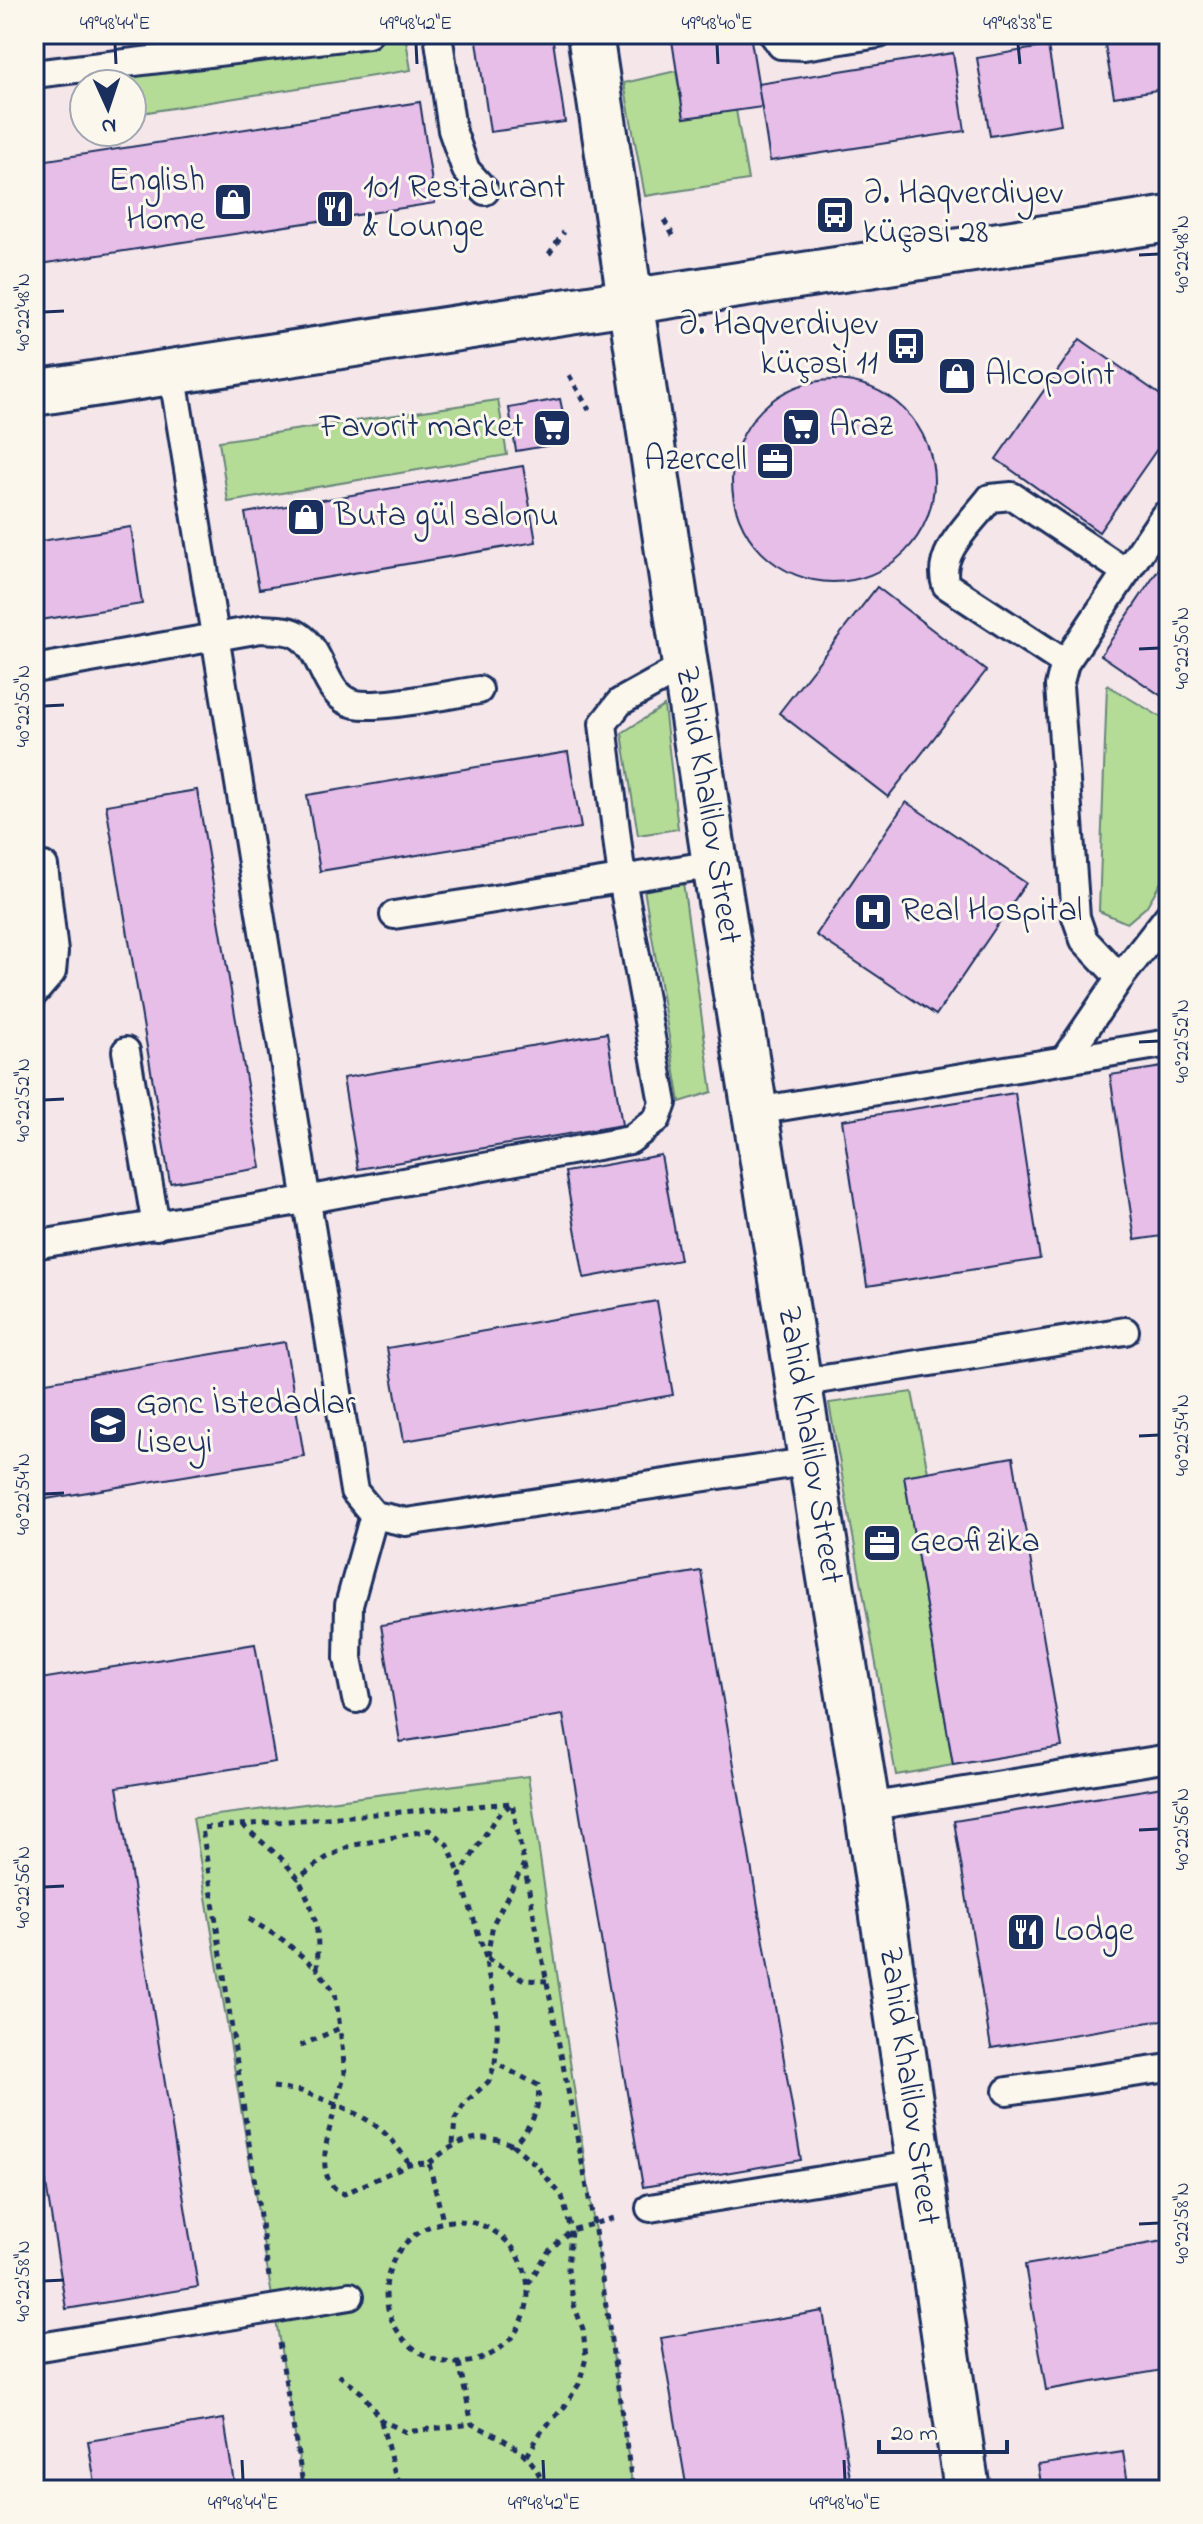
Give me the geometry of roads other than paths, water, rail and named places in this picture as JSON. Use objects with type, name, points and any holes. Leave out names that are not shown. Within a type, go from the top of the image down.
[{"type":"street","name":"Zahid Khalilov Street","points":[[590,34],[715,864],[867,1807],[967,2490]]},
{"type":"street","points":[[34,393],[1169,219]]},
{"type":"lane","points":[[34,74],[368,34]]},
{"type":"lane","points":[[438,34],[452,130],[466,170],[485,191]]},
{"type":"lane","points":[[773,34],[781,45],[804,46],[879,34]]},
{"type":"lane","points":[[172,371],[354,1491],[374,1515],[406,1522],[812,1461]]},
{"type":"lane","points":[[1065,663],[946,585],[942,573],[947,554],[990,498],[1012,496],[1126,572]]},
{"type":"lane","points":[[1120,978],[1084,940],[1076,917],[1059,686],[1065,663],[1169,513]]},
{"type":"lane","points":[[34,669],[261,629],[296,633],[313,648],[335,693],[354,703],[376,704],[479,690]]},
{"type":"lane","points":[[34,1245],[305,1200],[630,1140],[657,1119],[663,1103],[622,879],[603,724],[620,702],[685,666]]},
{"type":"lane","points":[[394,915],[715,864]]},
{"type":"lane","points":[[34,993],[52,972],[54,952],[44,866]]},
{"type":"lane","points":[[1064,1060],[1120,978],[1169,915]]},
{"type":"lane","points":[[756,1111],[1169,1043]]},
{"type":"lane","points":[[126,1051],[156,1226]]},
{"type":"lane","points":[[799,1383],[1125,1331]]},
{"type":"lane","points":[[356,1699],[348,1658],[349,1605],[374,1515]]},
{"type":"lane","points":[[867,1807],[1169,1758]]},
{"type":"lane","points":[[1007,2091],[1169,2068]]},
{"type":"lane","points":[[650,2208],[919,2164]]},
{"type":"lane","points":[[34,2348],[350,2296]]},
{"type":"place","name":"English Home","points":[[233,202]]},
{"type":"place","name":"101 Restaurant & Lounge","points":[[335,209]]},
{"type":"place","name":"Ə. Haqverdiyev küçəsi 28","points":[[835,215]]},
{"type":"place","name":"Ə. Haqverdiyev küçəsi 11","points":[[906,346]]},
{"type":"place","name":"Alcopoint","points":[[957,376]]},
{"type":"place","name":"Araz","points":[[801,427]]},
{"type":"place","name":"Favorit market","points":[[552,428]]},
{"type":"place","name":"Azercell","points":[[775,461]]},
{"type":"place","name":"Buta gül salonu","points":[[306,517]]},
{"type":"place","name":"Real Hospital","points":[[873,912]]},
{"type":"place","name":"Gənc İstedadlar Liseyi","points":[[108,1425]]},
{"type":"place","name":"Geofizika","points":[[882,1543]]},
{"type":"place","name":"Lodge","points":[[1026,1932]]}]
